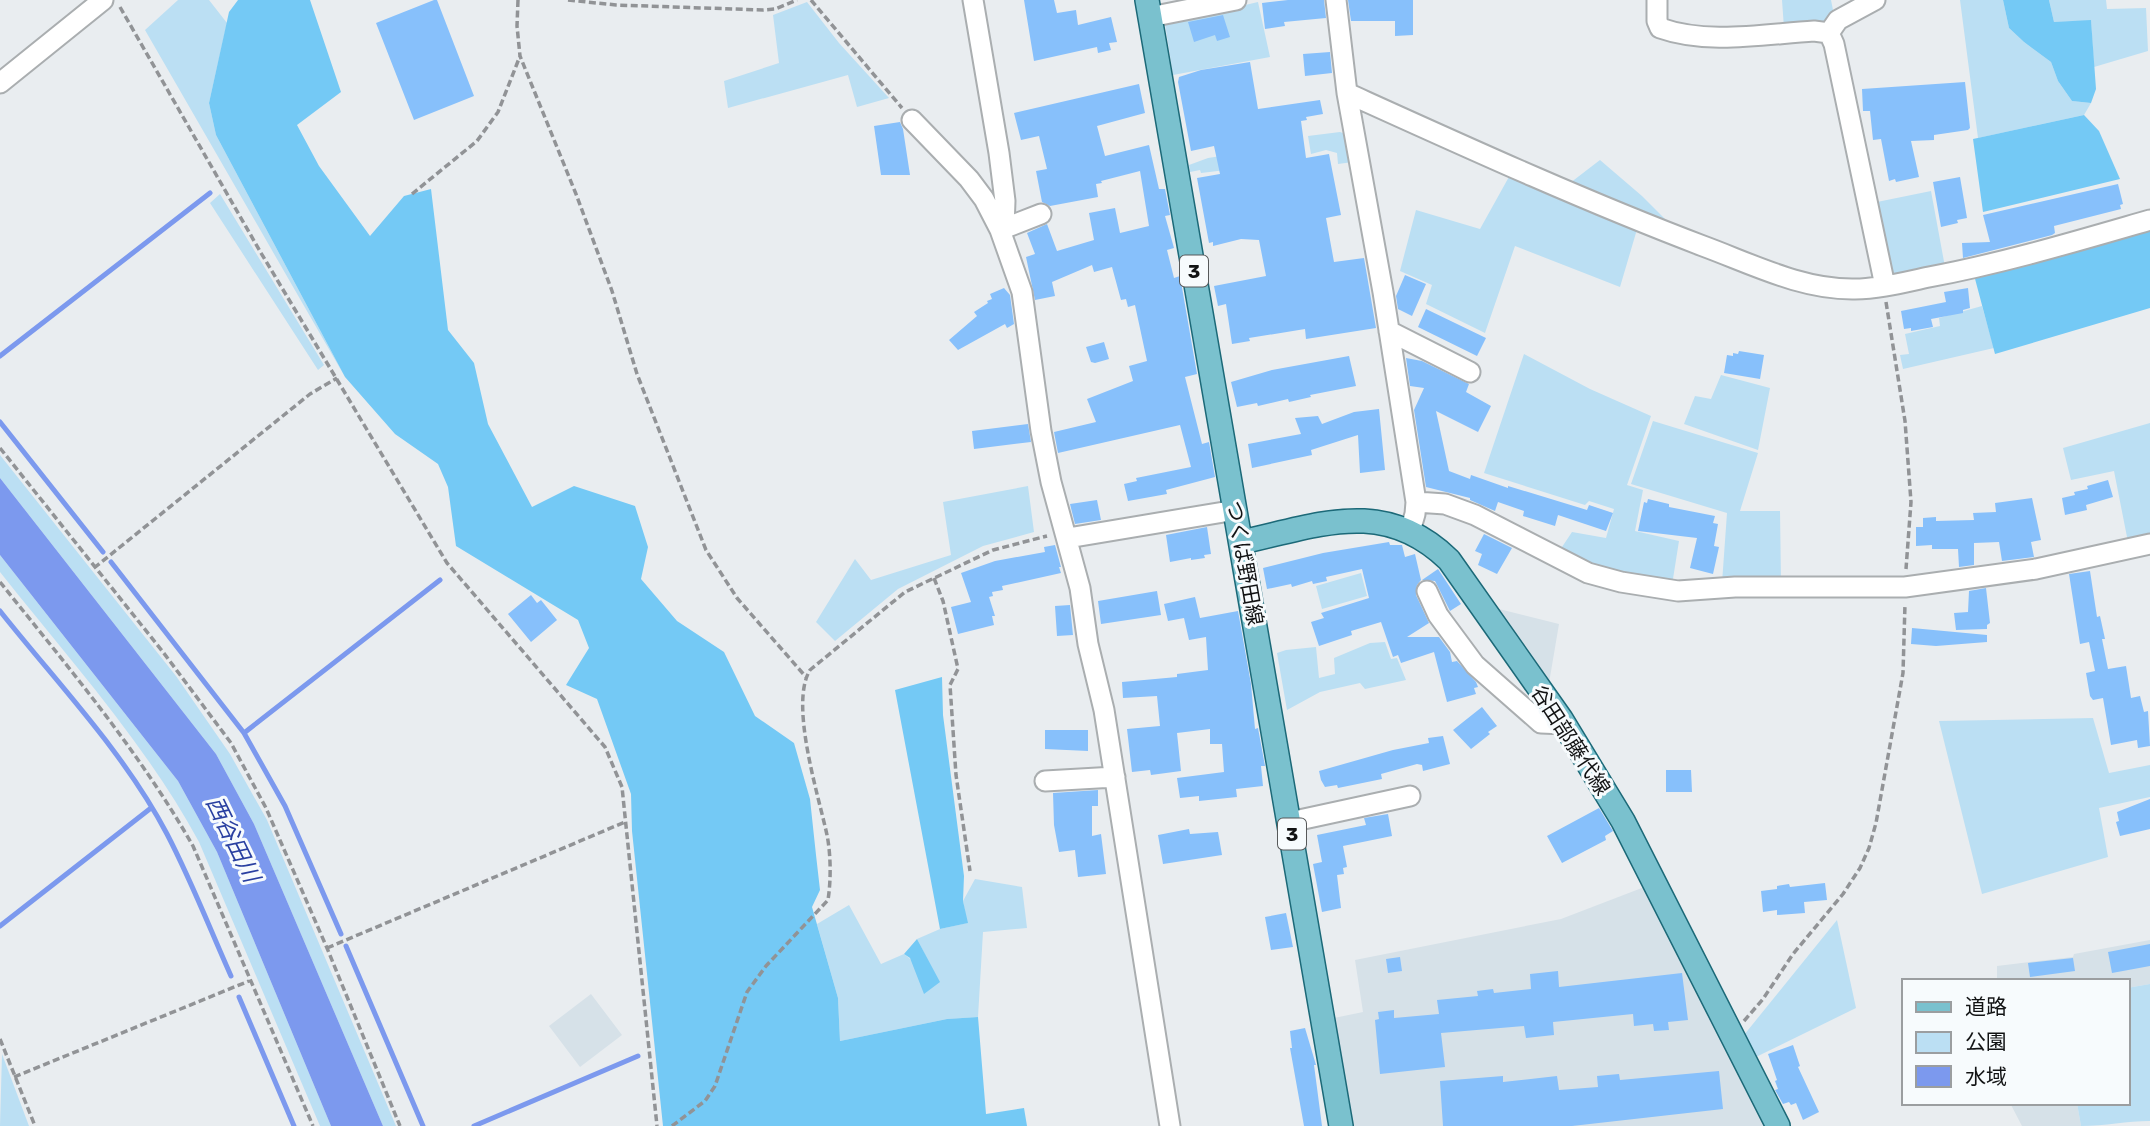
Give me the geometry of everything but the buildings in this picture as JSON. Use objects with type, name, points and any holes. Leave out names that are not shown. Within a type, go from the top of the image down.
[{"type":"main road","name":"つくば野田線","points":[[1148,9],[1341,1126]]},
{"type":"main road","name":"谷田部藤代線","points":[[1242,542],[1354,520],[1374,521],[1409,531],[1437,548],[1449,560],[1564,724],[1623,821],[1732,1035],[1772,1124]]},
{"type":"street","points":[[0,83],[103,0]]},
{"type":"street","points":[[973,0],[999,153],[1005,201],[1002,229]]},
{"type":"street","points":[[1148,9],[1236,0]]},
{"type":"street","points":[[1336,0],[1347,93],[1416,502],[1409,531]]},
{"type":"street","points":[[1657,0],[1657,21],[1660,27],[1677,34],[1702,37],[1814,31],[1829,33]]},
{"type":"street","points":[[1829,33],[1838,20],[1875,0]]},
{"type":"street","points":[[1829,33],[1852,120],[1885,286]]},
{"type":"street","points":[[1347,93],[1503,164],[1670,233],[1788,278],[1828,288],[1885,286],[1993,265],[2150,220]]},
{"type":"street","points":[[912,120],[970,179],[984,199],[1002,229],[1022,292],[1041,431],[1051,482],[1080,588],[1088,644],[1104,710],[1170,1126]]},
{"type":"street","points":[[1002,229],[1041,214]]},
{"type":"street","points":[[1389,331],[1470,372]]},
{"type":"street","points":[[1416,502],[1445,504],[1475,515],[1588,573],[1620,582],[1678,591],[1735,587],[1905,586],[2036,569],[2150,544]]},
{"type":"street","points":[[1067,536],[1236,510]]},
{"type":"street","points":[[1427,591],[1438,615],[1475,665],[1541,723],[1564,724]]},
{"type":"street","points":[[1045,781],[1115,777]]},
{"type":"street","points":[[1290,822],[1410,796]]},
{"type":"path","points":[[114,0],[447,563],[606,747],[622,787],[657,1126]]},
{"type":"path","points":[[518,0],[520,56],[576,194],[612,291],[637,374],[706,550],[737,598],[806,677]]},
{"type":"path","points":[[568,0],[616,5],[763,10],[775,9],[797,0]]},
{"type":"path","points":[[811,0],[912,120]]},
{"type":"path","points":[[412,194],[477,141],[498,112],[520,56]]},
{"type":"path","points":[[1732,1035],[1763,999],[1793,954],[1843,894],[1860,868],[1869,848],[1878,810],[1903,673],[1911,502],[1905,421],[1885,286]]},
{"type":"path","points":[[94,568],[310,394],[337,378]]},
{"type":"path","points":[[0,448],[232,743],[267,808],[400,1126]]},
{"type":"path","points":[[672,1126],[705,1101],[715,1086],[747,992],[766,966],[828,900],[827,838],[811,773],[804,726],[806,677],[810,670],[905,592],[993,550],[1067,536]]},
{"type":"path","points":[[934,578],[943,601],[958,669],[950,685],[956,775],[970,870]]},
{"type":"path","points":[[0,582],[127,742],[175,814],[193,846],[313,1126]]},
{"type":"path","points":[[327,948],[626,822]]},
{"type":"path","points":[[14,1077],[249,981]]},
{"type":"path","points":[[0,1040],[35,1126]]},
{"type":"shaded area","points":[[238,0],[310,0],[341,92],[297,125],[319,166],[370,236],[404,196],[431,189],[448,330],[474,363],[488,424],[532,507],[574,486],[635,506],[648,547],[641,579],[677,621],[724,652],[755,716],[794,743],[810,799],[820,890],[812,907],[838,998],[840,1041],[947,1019],[978,1017],[986,1114],[1024,1108],[1027,1126],[663,1126],[632,831],[631,794],[597,699],[566,685],[589,648],[578,620],[456,546],[448,487],[438,464],[395,434],[345,377],[216,135],[209,103],[229,12]]},
{"type":"shaded area","points":[[2003,0],[2049,0],[2054,22],[2091,20],[2096,89],[2091,103],[2072,101],[2058,81],[2051,62],[2009,28]]},
{"type":"shaded area","points":[[2084,115],[2099,131],[2120,179],[1983,212],[1973,139]]},
{"type":"shaded area","points":[[2150,231],[2150,308],[1995,354],[1974,275]]},
{"type":"shaded area","points":[[1495,608],[1559,624],[1548,689]]},
{"type":"shaded area","points":[[942,677],[943,715],[964,876],[963,901],[968,923],[940,929],[895,690]]},
{"type":"shaded area","points":[[1647,886],[1764,1126],[1351,1126],[1334,1018],[1363,1012],[1355,960],[1561,919]]},
{"type":"shaded area","points":[[917,939],[940,982],[924,994],[910,958],[904,954]]},
{"type":"shaded area","points":[[2150,940],[2150,984],[2129,988],[2129,979],[1997,979],[1997,966],[2073,957],[2074,954]]},
{"type":"shaded area","points":[[591,994],[622,1035],[580,1067],[549,1026]]},
{"type":"shaded area","points":[[2011,1105],[2077,1105],[2081,1126],[2022,1126]]},
{"type":"green space","points":[[178,0],[209,0],[227,23],[209,103],[216,135],[345,377],[145,30]]},
{"type":"green space","points":[[1782,0],[1831,0],[1834,15],[1831,20],[1820,24],[1784,28]]},
{"type":"green space","points":[[1960,0],[2003,0],[2009,28],[2051,62],[2058,81],[2072,101],[2091,103],[2084,115],[1978,138]]},
{"type":"green space","points":[[2049,0],[2106,0],[2107,9],[2146,8],[2148,51],[2094,67],[2091,21],[2054,22]]},
{"type":"green space","points":[[807,2],[839,43],[889,98],[857,107],[848,75],[728,108],[724,81],[779,63],[773,15]]},
{"type":"green space","points":[[1258,2],[1270,57],[1173,75],[1165,24]]},
{"type":"green space","points":[[1340,132],[1348,135],[1353,162],[1338,164],[1337,153],[1326,150],[1311,154],[1308,136]]},
{"type":"green space","points":[[1221,156],[1226,170],[1190,172],[1189,165]]},
{"type":"green space","points":[[1600,160],[1642,196],[1671,225],[1570,183]]},
{"type":"green space","points":[[1510,175],[1638,226],[1620,287],[1515,246],[1485,333],[1426,304],[1432,285],[1400,271],[1416,210],[1480,229]]},
{"type":"green space","points":[[1931,191],[1945,267],[1892,278],[1877,202]]},
{"type":"green space","points":[[220,194],[324,365],[318,370],[210,203]]},
{"type":"green space","points":[[1982,306],[1994,348],[1903,369],[1900,355],[1909,354],[1905,334],[1940,326],[1939,318]]},
{"type":"green space","points":[[1524,354],[1590,389],[1651,416],[1627,485],[1643,490],[1635,531],[1679,541],[1672,585],[1609,573],[1564,552],[1562,547],[1572,532],[1606,538],[1614,509],[1589,501],[1585,505],[1484,473]]},
{"type":"green space","points":[[1721,375],[1770,388],[1758,450],[1684,424],[1695,396],[1711,399]]},
{"type":"green space","points":[[1653,421],[1758,453],[1740,511],[1780,511],[1781,583],[1722,583],[1727,513],[1631,484]]},
{"type":"green space","points":[[2150,423],[2150,537],[2128,542],[2114,471],[2071,480],[2063,448]]},
{"type":"green space","points":[[0,455],[176,676],[230,754],[267,820],[396,1126],[383,1126],[254,824],[216,754],[0,478]]},
{"type":"green space","points":[[1028,486],[1034,532],[983,546],[898,589],[835,641],[816,622],[855,559],[871,580],[951,555],[943,502]]},
{"type":"green space","points":[[0,555],[178,781],[217,852],[331,1126],[320,1126],[199,842],[131,736],[0,572]]},
{"type":"green space","points":[[1361,573],[1367,596],[1322,609],[1316,586]]},
{"type":"green space","points":[[1385,642],[1391,659],[1397,658],[1406,680],[1365,689],[1360,683],[1320,692],[1287,710],[1277,653],[1316,647],[1319,678],[1335,674],[1334,658],[1370,643]]},
{"type":"green space","points":[[2093,718],[2109,773],[2150,765],[2150,797],[2099,808],[2108,857],[1982,894],[1939,721]]},
{"type":"green space","points":[[975,879],[1022,887],[1027,928],[983,932],[978,1017],[947,1019],[840,1041],[838,998],[817,924],[849,905],[881,964],[904,954],[939,982],[917,939],[940,929],[967,923],[963,901]]},
{"type":"green space","points":[[1837,920],[1856,1008],[1756,1057],[1744,1035]]},
{"type":"green space","points":[[2150,984],[2150,1121],[2081,1126],[2077,1105],[2129,1105],[2129,988]]},
{"type":"green space","points":[[2,1054],[29,1126],[0,1126]]},
{"type":"water","name":"西谷田川","points":[[0,478],[216,754],[254,824],[383,1126],[331,1126],[217,852],[178,781],[0,555]]},
{"type":"waterway","points":[[0,356],[210,193]]},
{"type":"waterway","points":[[0,422],[103,552]]},
{"type":"waterway","points":[[111,562],[244,733],[285,806],[341,934]]},
{"type":"waterway","points":[[244,733],[440,580]]},
{"type":"waterway","points":[[0,611],[110,746],[150,804],[184,869],[231,976]]},
{"type":"waterway","points":[[0,926],[151,808]]},
{"type":"waterway","points":[[346,946],[423,1126]]},
{"type":"waterway","points":[[239,997],[294,1126]]},
{"type":"waterway","points":[[474,1126],[638,1056]]}]
